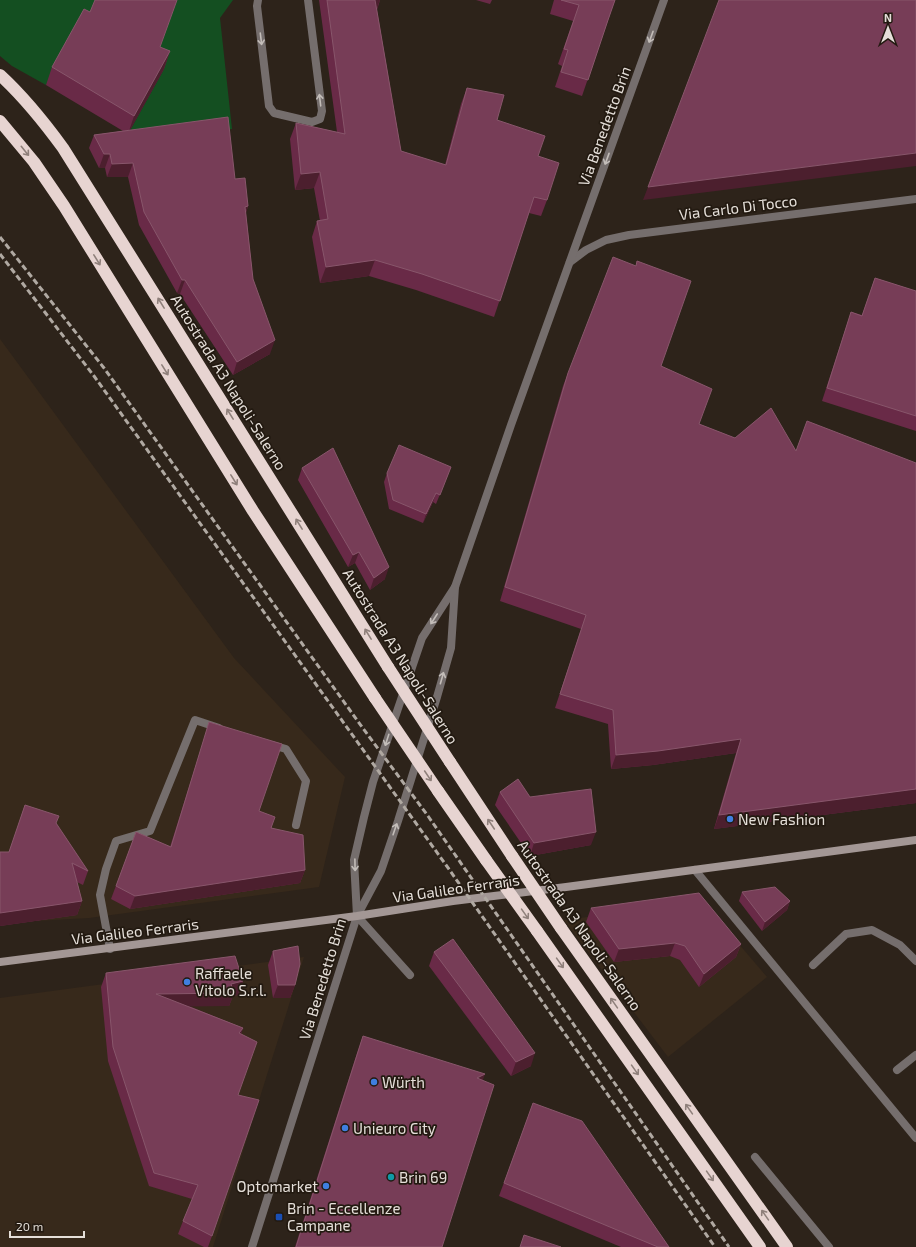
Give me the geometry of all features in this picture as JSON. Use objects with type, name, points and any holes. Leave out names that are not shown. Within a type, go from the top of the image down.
[{"type":"highway","name":"Autostrada A3 Napoli-Salerno","points":[[0,75],[34,109],[63,148],[388,667],[450,762],[561,928],[787,1247]]},
{"type":"highway","points":[[0,122],[34,162],[64,206],[253,511],[375,698],[486,860],[760,1247]]},
{"type":"main road","name":"Via Galileo Ferraris","points":[[0,962],[110,949],[916,840]]},
{"type":"street","points":[[258,0],[257,6],[269,106],[274,113],[312,122],[320,119],[322,111],[308,0]]},
{"type":"street","name":"Via Benedetto Brin","points":[[252,1247],[357,916],[354,860],[373,782],[422,638],[455,587],[511,425],[664,0]]},
{"type":"street","name":"Via Carlo Di Tocco","points":[[570,262],[586,250],[606,240],[629,235],[916,199]]},
{"type":"street","points":[[410,976],[357,916],[381,871],[437,697],[451,648],[455,587]]},
{"type":"street","points":[[110,949],[100,895],[106,869],[116,841],[150,831],[194,720],[225,730]]},
{"type":"street","points":[[263,742],[286,749],[306,781],[296,825]]},
{"type":"street","points":[[696,870],[916,1138]]},
{"type":"street","points":[[813,965],[846,934],[872,930],[900,945],[916,961]]},
{"type":"street","points":[[897,1070],[916,1055]]},
{"type":"street","points":[[755,1157],[829,1247]]},
{"type":"shaded area","points":[[0,339],[234,658],[345,777],[319,887],[89,918],[0,923]]},
{"type":"shaded area","points":[[703,902],[767,977],[668,1057],[564,920]]},
{"type":"shaded area","points":[[304,957],[213,1247],[0,1247],[0,998]]},
{"type":"green space","points":[[0,0],[96,0],[84,29],[78,26],[46,85],[12,66],[0,56]]},
{"type":"green space","points":[[177,0],[233,0],[220,18],[232,129],[134,142],[128,134],[164,69],[154,64]]},
{"type":"building","points":[[95,0],[177,0],[160,47],[170,51],[134,116],[52,67],[84,9],[90,12]]},
{"type":"building","points":[[327,0],[375,0],[401,151],[446,165],[467,88],[504,95],[497,120],[545,136],[538,156],[559,163],[547,200],[534,197],[500,301],[422,274],[375,260],[326,267],[317,221],[328,219],[320,172],[301,174],[296,123],[345,134]]},
{"type":"building","points":[[561,0],[615,0],[588,80],[561,72],[568,50],[564,49],[579,5]]},
{"type":"building","points":[[719,0],[916,0],[916,153],[648,187]]},
{"type":"building","points":[[228,117],[235,179],[245,178],[248,206],[245,207],[253,279],[275,340],[237,362],[185,280],[182,280],[144,212],[133,163],[112,164],[110,154],[104,154],[94,135]]},
{"type":"building","points":[[613,257],[636,266],[637,261],[691,281],[661,366],[712,389],[699,424],[735,438],[771,408],[796,451],[807,421],[916,463],[916,789],[719,815],[741,739],[658,751],[616,755],[613,710],[560,694],[586,615],[505,587],[568,373]]},
{"type":"building","points":[[875,278],[916,291],[916,416],[827,388],[851,312],[862,316]]},
{"type":"building","points":[[399,445],[451,467],[440,495],[436,493],[426,514],[393,500],[387,473]]},
{"type":"building","points":[[333,448],[389,567],[374,578],[359,552],[353,555],[302,468]]},
{"type":"building","points":[[209,722],[282,744],[259,811],[275,817],[271,828],[303,835],[305,870],[135,896],[116,886],[136,832],[171,847]]},
{"type":"building","points":[[518,779],[530,797],[591,789],[596,832],[534,843],[500,792]]},
{"type":"building","points":[[25,805],[59,816],[56,823],[88,871],[72,863],[82,901],[0,913],[0,852],[9,852]]},
{"type":"building","points":[[775,887],[790,901],[765,922],[742,892]]},
{"type":"building","points":[[699,893],[741,944],[704,974],[685,946],[675,943],[619,949],[591,908]]},
{"type":"building","points":[[453,939],[535,1053],[516,1062],[434,952]]},
{"type":"building","points":[[298,946],[300,964],[295,985],[278,985],[273,951]]},
{"type":"building","points":[[235,956],[243,981],[231,984],[234,993],[156,994],[243,1028],[239,1033],[257,1042],[238,1095],[259,1100],[212,1236],[183,1221],[198,1185],[154,1173],[113,1047],[106,973]]},
{"type":"building","name":"Brin 69","points":[[363,1036],[485,1074],[477,1078],[494,1085],[442,1247],[296,1247]]},
{"type":"building","points":[[533,1103],[582,1121],[669,1247],[658,1247],[504,1183]]},
{"type":"building","points":[[524,1235],[561,1247],[520,1247]]},
{"type":"railway","points":[[0,237],[104,368],[362,727],[428,816],[729,1247]]},
{"type":"railway","points":[[0,254],[94,376],[446,865],[715,1247]]},
{"type":"place","name":"New Fashion","points":[[730,819]]},
{"type":"place","name":"Raffaele Vitolo S.r.l.","points":[[187,982]]},
{"type":"place","name":"Würth","points":[[374,1082]]},
{"type":"place","name":"Unieuro City","points":[[345,1128]]},
{"type":"place","name":"Brin 69","points":[[391,1177]]},
{"type":"place","name":"Optomarket","points":[[326,1186]]},
{"type":"place","name":"Brin - Eccellenze Campane","points":[[279,1217]]}]
